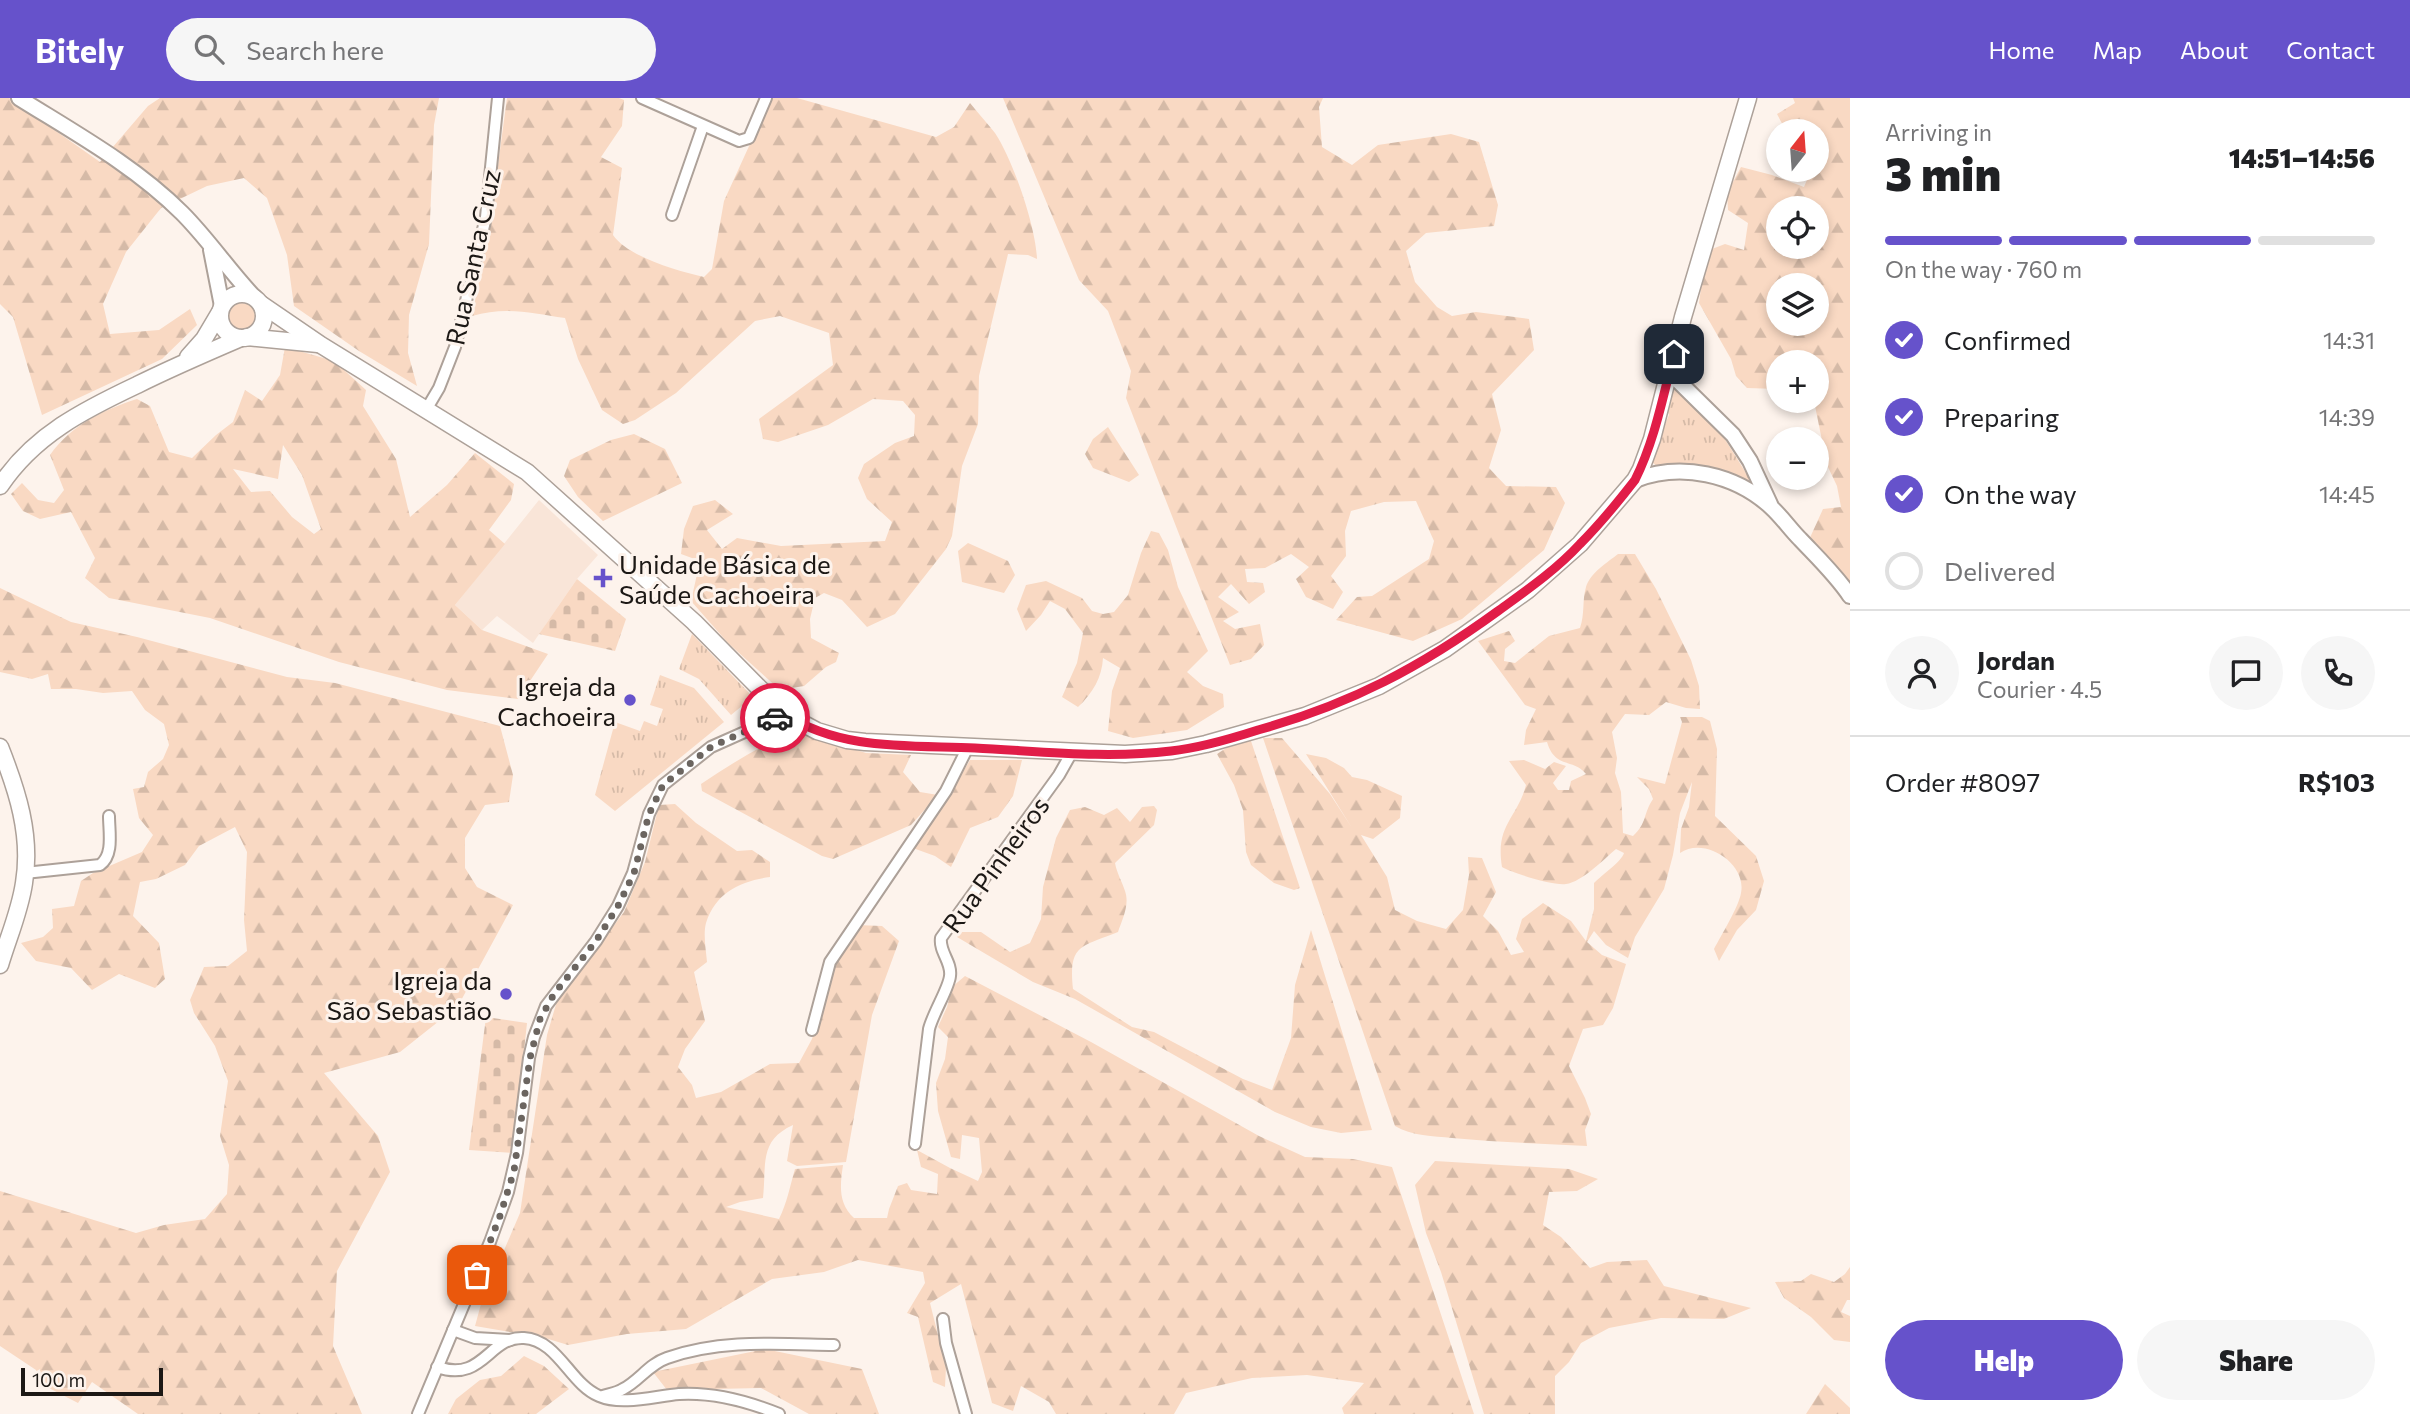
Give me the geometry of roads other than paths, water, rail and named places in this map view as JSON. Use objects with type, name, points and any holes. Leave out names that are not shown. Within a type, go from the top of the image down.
[{"type":"main road","points":[[181,364],[204,340],[231,296],[251,295],[321,345],[510,461],[542,484],[694,622],[785,714],[817,732],[846,740],[968,747],[1072,752],[1172,751],[1305,716],[1379,686],[1445,649],[1547,575],[1580,544],[1635,480],[1652,439],[1748,98]]},
{"type":"main road","points":[[0,486],[26,453],[67,421],[94,405],[181,364],[254,334],[262,324],[263,310],[259,301]]},
{"type":"main road","points":[[221,309],[221,324],[225,329],[244,337],[321,345]]},
{"type":"main road","points":[[0,747],[21,810],[27,847],[25,873],[7,922],[0,965]]},
{"type":"street","points":[[19,98],[140,178],[182,214],[259,301]]},
{"type":"street","name":"Rua Santa Cruz","points":[[426,410],[448,368],[462,320],[486,217],[499,98]]},
{"type":"street","points":[[642,98],[734,140],[745,141],[749,138],[766,98]]},
{"type":"street","points":[[672,215],[703,126]]},
{"type":"street","points":[[209,246],[221,309]]},
{"type":"street","points":[[1669,372],[1733,435],[1750,461],[1772,508]]},
{"type":"street","points":[[1635,480],[1650,474],[1682,471],[1708,475],[1742,486],[1772,508],[1850,596]]},
{"type":"street","points":[[418,1414],[494,1234],[514,1171],[530,1058],[540,1019],[554,994],[592,948],[618,906],[636,866],[649,814],[663,785],[711,747],[785,714]]},
{"type":"street","points":[[812,1030],[830,962],[946,791],[968,747]]},
{"type":"street","name":"Rua Pinheiros","points":[[915,1144],[929,1029],[950,976],[949,966],[940,946],[941,938],[1059,775],[1072,752]]},
{"type":"street","points":[[25,873],[100,866],[109,854],[109,816]]},
{"type":"street","points":[[943,1319],[946,1343],[966,1414]]},
{"type":"street","points":[[453,1330],[475,1339],[523,1338],[545,1345],[582,1384],[600,1397],[625,1399],[694,1394],[743,1401],[779,1414]]},
{"type":"street","points":[[437,1367],[459,1372],[468,1369],[513,1340]]},
{"type":"street","points":[[600,1397],[625,1388],[649,1367],[666,1358],[691,1352],[741,1343],[834,1345]]},
{"type":"place","name":"Unidade Básica de Saúde Cachoeira","points":[[603,578]]},
{"type":"place","name":"Igreja da Cachoeira","points":[[630,700]]},
{"type":"place","name":"Igreja da São Sebastião","points":[[506,994]]}]
